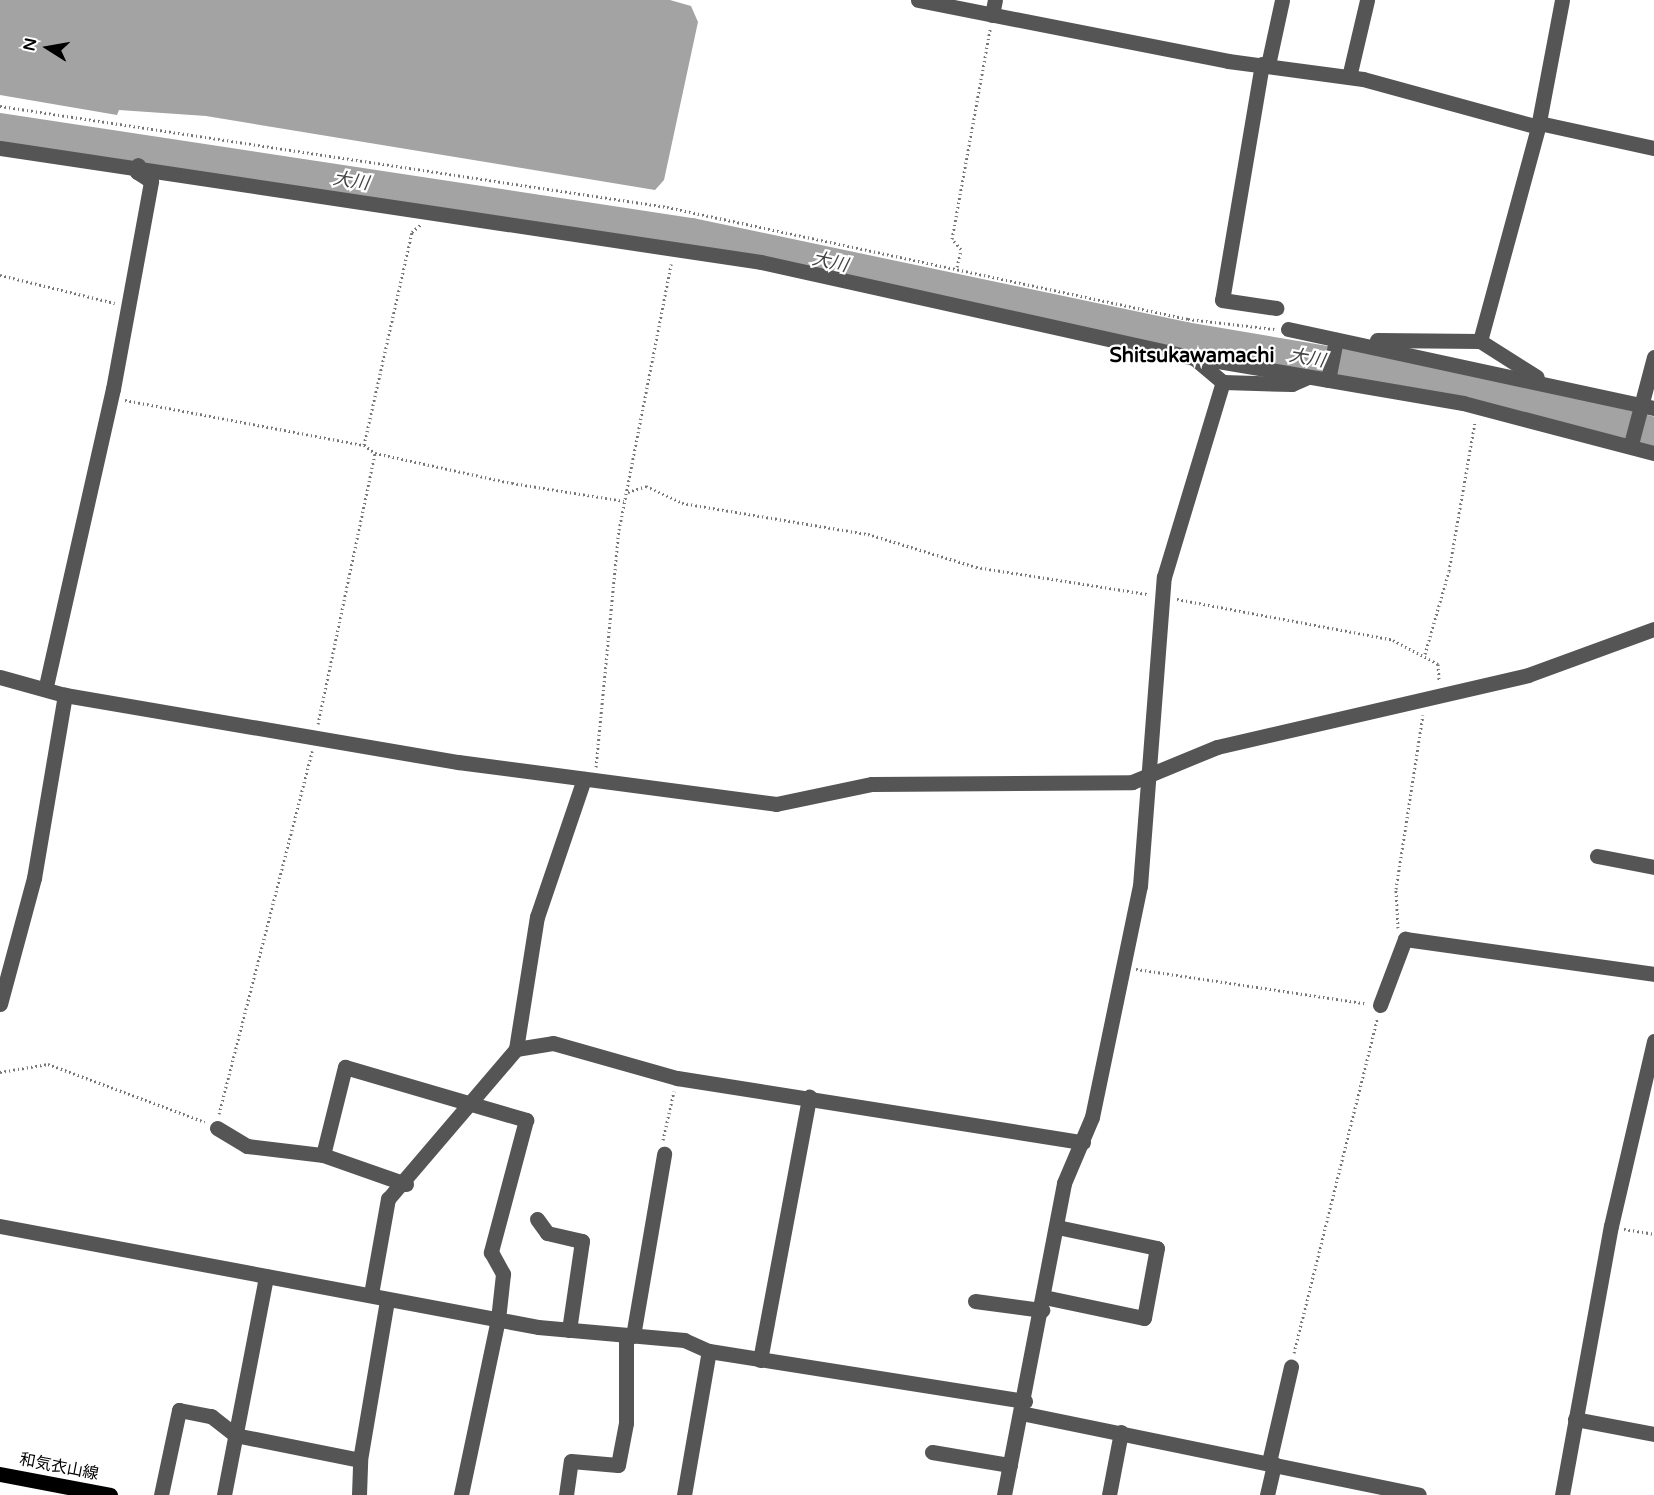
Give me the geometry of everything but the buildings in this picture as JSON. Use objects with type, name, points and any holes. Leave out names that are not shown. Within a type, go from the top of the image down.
[{"type":"main road","name":"和気衣山線","points":[[0,1474],[110,1495]]},
{"type":"street","points":[[918,0],[994,8],[1265,65],[1348,77],[1538,125],[1654,148]]},
{"type":"street","points":[[1276,308],[1222,300],[1265,65],[1282,0]]},
{"type":"street","points":[[1348,77],[1367,0]]},
{"type":"street","points":[[1480,341],[1538,125],[1562,0]]},
{"type":"street","points":[[0,148],[138,165],[696,249],[1194,358],[1308,377],[1328,378],[1463,403],[1632,441],[1654,453]]},
{"type":"street","points":[[46,686],[111,397],[124,305],[151,181],[137,172],[138,165]]},
{"type":"street","points":[[1287,329],[1336,343],[1480,341],[1546,382]]},
{"type":"street","points":[[1328,378],[1336,343]]},
{"type":"street","points":[[1353,343],[1546,382],[1645,407]]},
{"type":"street","points":[[1632,441],[1645,407],[1654,357]]},
{"type":"street","points":[[1194,358],[1223,382],[1292,384],[1308,377]]},
{"type":"street","points":[[1004,1495],[1070,1165],[1083,1142],[1125,967],[1140,886],[1145,779],[1163,596],[1223,382]]},
{"type":"street","points":[[0,677],[46,686],[65,694],[315,738],[756,804],[872,784],[1032,785],[1145,779],[1217,747],[1421,696],[1528,675],[1654,629],[1654,634]]},
{"type":"street","points":[[0,1004],[34,878],[65,694]]},
{"type":"street","points":[[370,1294],[388,1199],[406,1184],[516,1049],[537,917],[590,780]]},
{"type":"street","points":[[1597,856],[1654,867]]},
{"type":"street","points":[[1380,1005],[1401,941],[1654,974]]},
{"type":"street","points":[[1562,1495],[1611,1226],[1654,1041]]},
{"type":"street","points":[[516,1049],[553,1043],[677,1078],[1083,1142]]},
{"type":"street","points":[[323,1155],[345,1067],[526,1120],[491,1252],[503,1274],[498,1319],[461,1495]]},
{"type":"street","points":[[760,1359],[809,1097]]},
{"type":"street","points":[[216,1128],[247,1146],[323,1155],[406,1184]]},
{"type":"street","points":[[566,1495],[571,1461],[618,1465],[626,1423],[629,1335],[664,1154]]},
{"type":"street","points":[[537,1219],[548,1233],[582,1241],[569,1330]]},
{"type":"street","points":[[0,1226],[498,1319],[569,1330],[684,1341],[709,1351],[1023,1407],[1120,1432],[1271,1463],[1389,1492],[1419,1495]]},
{"type":"street","points":[[975,1301],[1043,1304],[1144,1318],[1157,1248],[1057,1227]]},
{"type":"street","points":[[224,1495],[266,1276]]},
{"type":"street","points":[[359,1495],[360,1460],[387,1300]]},
{"type":"street","points":[[684,1495],[709,1351]]},
{"type":"street","points":[[1267,1495],[1271,1463],[1291,1367]]},
{"type":"street","points":[[161,1495],[178,1410],[211,1416],[235,1436],[360,1460]]},
{"type":"street","points":[[1575,1419],[1654,1434]]},
{"type":"street","points":[[1109,1495],[1120,1432]]},
{"type":"street","points":[[932,1452],[1010,1465]]},
{"type":"path","points":[[957,267],[961,249],[952,239],[994,8]]},
{"type":"path","points":[[0,106],[561,189],[787,229],[1188,319],[1287,329]]},
{"type":"path","points":[[364,445],[412,232],[428,225]]},
{"type":"path","points":[[590,780],[624,501],[628,492],[672,260],[679,257]]},
{"type":"path","points":[[0,275],[124,305]]},
{"type":"path","points":[[111,397],[364,445],[375,453],[624,501]]},
{"type":"path","points":[[1425,654],[1449,571],[1475,419],[1486,420]]},
{"type":"path","points":[[0,1072],[32,1065],[66,1068],[216,1128],[242,1008],[315,738],[375,453]]},
{"type":"path","points":[[628,492],[638,485],[682,503],[868,534],[976,567],[1163,596],[1393,640],[1425,654],[1438,664],[1439,692]]},
{"type":"path","points":[[1401,941],[1394,905],[1418,766],[1421,696]]},
{"type":"path","points":[[1125,967],[1380,1005],[1291,1367]]},
{"type":"path","points":[[664,1154],[677,1078]]},
{"type":"path","points":[[1611,1226],[1654,1234]]},
{"type":"shaded area","points":[[0,0],[670,0],[691,6],[698,22],[664,180],[655,190],[206,116],[119,110],[117,115],[0,95]]},
{"type":"waterway","name":"大川","points":[[0,128],[691,233],[1185,337],[1445,381],[1654,432]]},
{"type":"district","name":"Shitsukawamachi","points":[[1192,356]]}]
